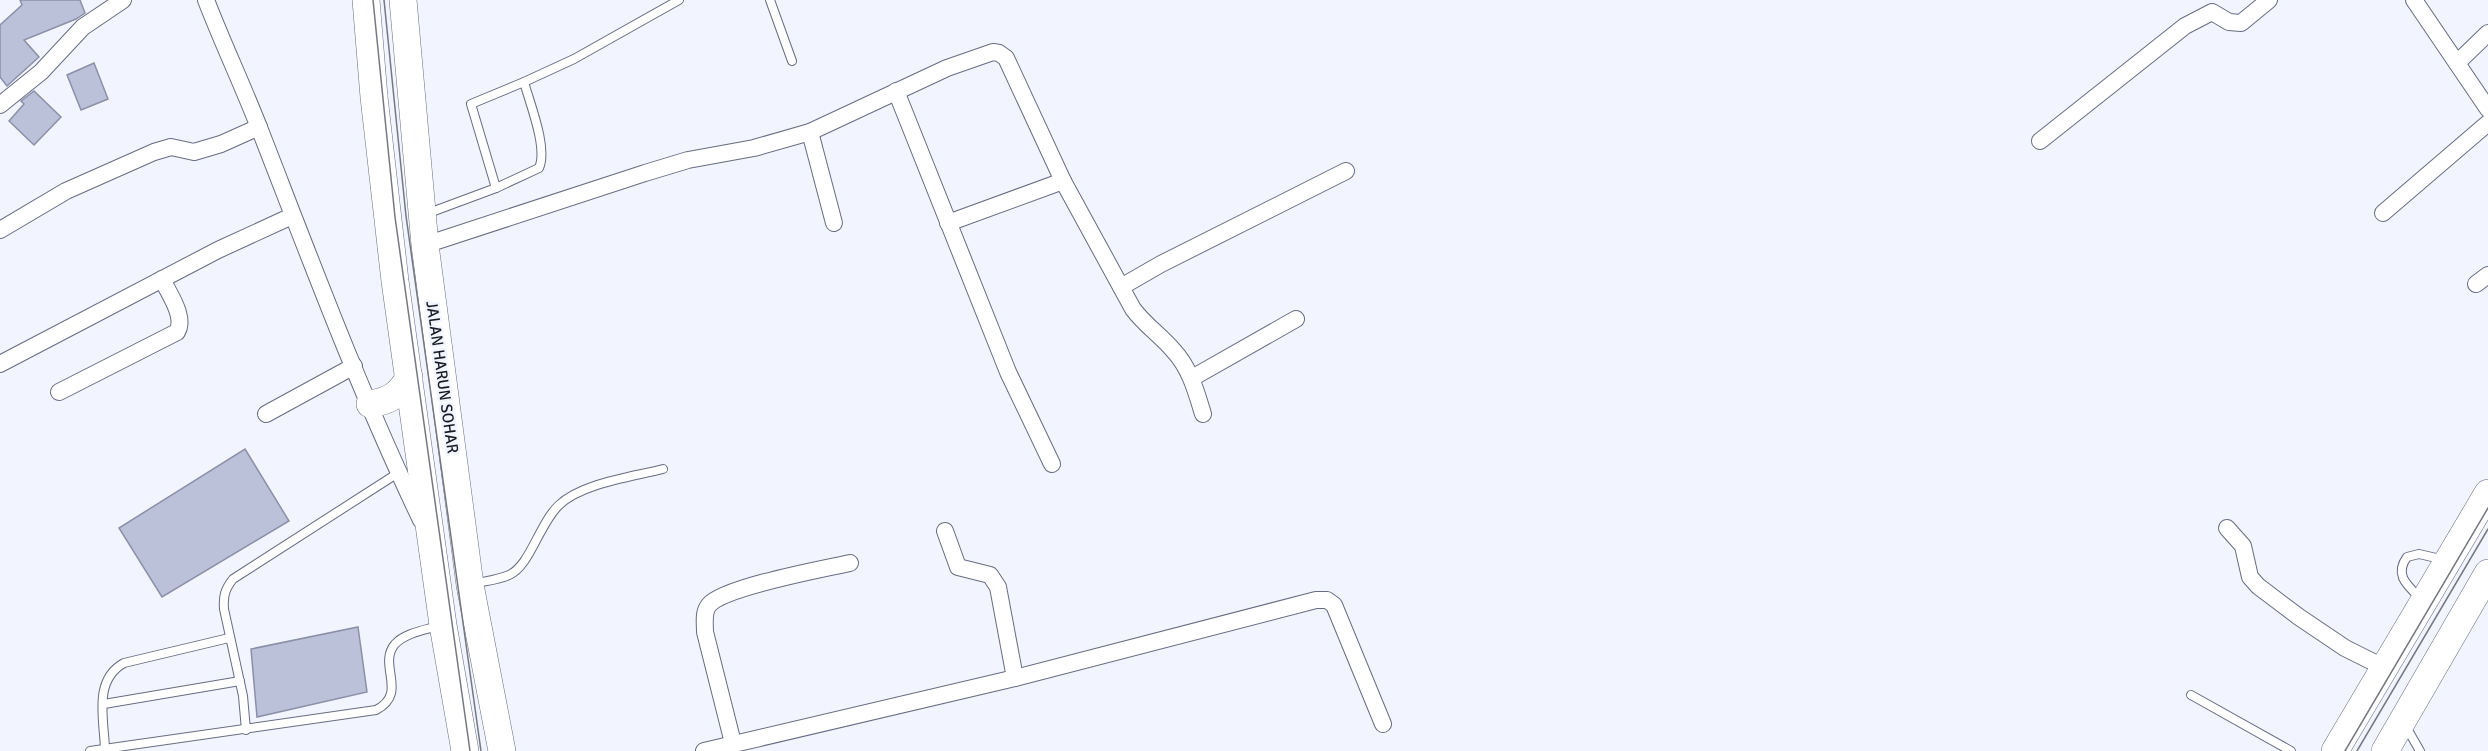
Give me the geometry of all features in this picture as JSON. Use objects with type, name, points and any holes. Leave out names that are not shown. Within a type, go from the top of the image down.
[{"type":"highway","name":"JALAN HARUN SOHAR","points":[[366,0],[374,97],[408,377],[461,750]]},
{"type":"highway","name":"JALAN HARUN SOHAR","points":[[403,0],[425,244],[470,585],[501,751]]},
{"type":"highway","points":[[370,404],[393,397],[401,390],[408,377]]},
{"type":"highway","points":[[2335,751],[2488,493]]},
{"type":"highway","points":[[2385,751],[2488,573]]},
{"type":"street","points":[[0,105],[41,72],[83,27],[123,0]]},
{"type":"street","points":[[206,0],[398,473],[433,546]]},
{"type":"street","points":[[2040,141],[2185,26],[2211,12],[2229,22],[2241,23],[2270,0]]},
{"type":"street","points":[[2414,0],[2488,109]]},
{"type":"street","points":[[2457,63],[2488,33]]},
{"type":"street","points":[[425,244],[688,160],[754,148],[810,132],[947,68],[993,52],[1002,54],[1063,181],[1133,309],[1146,326],[1174,351],[1192,378],[1203,414]]},
{"type":"street","points":[[896,91],[1008,372],[1052,464]]},
{"type":"street","points":[[2383,213],[2488,123]]},
{"type":"street","points":[[0,230],[66,191],[154,152],[171,147],[194,152],[221,144],[259,127]]},
{"type":"street","points":[[810,132],[834,223]]},
{"type":"street","points":[[1121,287],[1169,260],[1346,171]]},
{"type":"street","points":[[948,223],[1063,181]]},
{"type":"street","points":[[0,364],[218,250],[292,216]]},
{"type":"street","points":[[58,392],[177,333],[180,323],[177,312],[162,279]]},
{"type":"street","points":[[1192,378],[1296,319]]},
{"type":"street","points":[[266,414],[354,366]]},
{"type":"street","points":[[2227,528],[2243,546],[2250,577],[2258,586],[2345,648],[2385,668]]},
{"type":"street","points":[[945,531],[958,567],[990,575],[998,587],[1015,678]]},
{"type":"street","points":[[733,743],[705,632],[705,613],[709,605],[742,588],[850,563]]},
{"type":"street","points":[[704,751],[1015,678],[1316,600],[1327,600],[1336,609],[1383,724]]},
{"type":"lane","points":[[496,188],[471,104],[574,59],[679,0]]},
{"type":"lane","points":[[770,0],[792,62]]},
{"type":"lane","points":[[423,215],[537,170],[542,162],[536,123],[524,82]]},
{"type":"lane","points":[[470,585],[508,576],[517,571],[525,562],[548,517],[570,496],[591,487],[663,469]]},
{"type":"lane","points":[[246,730],[240,681],[229,638],[223,599],[226,588],[233,579],[398,473]]},
{"type":"lane","points":[[2424,602],[2403,581],[2401,575],[2403,562],[2407,557],[2419,554],[2448,561]]},
{"type":"lane","points":[[90,751],[360,713],[384,706],[393,685],[389,662],[395,644],[404,637],[442,625]]},
{"type":"lane","points":[[105,749],[103,688],[114,668],[124,663],[229,638]]},
{"type":"lane","points":[[104,704],[240,681]]},
{"type":"lane","points":[[2191,695],[2291,751]]},
{"type":"lane","points":[[2402,719],[2420,751]]},
{"type":"building","points":[[20,0],[80,0],[85,13],[76,19],[24,40],[39,57],[7,86],[0,77],[0,25],[22,5]]},
{"type":"building","points":[[94,63],[108,99],[81,110],[67,75]]},
{"type":"building","points":[[34,91],[61,117],[34,145],[9,121],[24,104],[21,101]]},
{"type":"building","points":[[245,449],[289,521],[162,597],[119,528]]},
{"type":"building","points":[[358,627],[367,692],[257,717],[251,649]]},
{"type":"tram line","points":[[373,0],[395,217],[470,751]]},
{"type":"tram line","points":[[384,0],[406,216],[481,751]]},
{"type":"tram line","points":[[2345,751],[2488,508]]},
{"type":"tram line","points":[[2357,751],[2488,529]]}]
